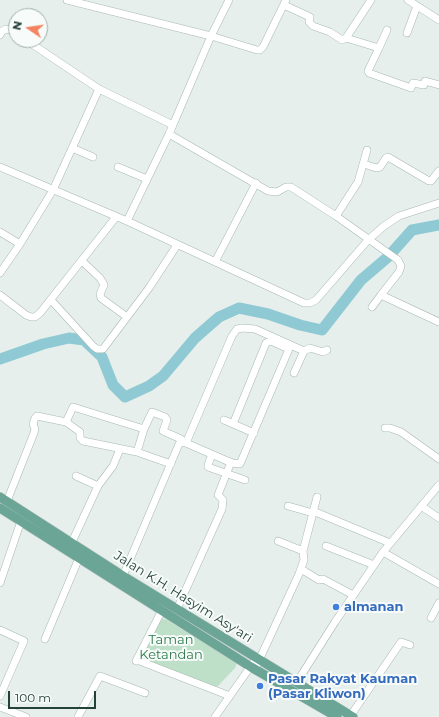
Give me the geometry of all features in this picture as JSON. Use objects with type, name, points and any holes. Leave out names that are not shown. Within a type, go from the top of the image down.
[{"type":"main road","name":"Jalan K.H. Hasyim Asy'ari","points":[[4,499],[123,576],[352,716]]},
{"type":"main road","name":"Jalan K.H. Hasyim Asy'ari","points":[[0,508],[253,668],[337,717]]},
{"type":"street","points":[[67,0],[97,4],[260,50],[264,47],[285,2],[310,17],[309,22],[313,26],[330,32],[339,39],[342,40],[346,38],[378,48]]},
{"type":"street","points":[[127,221],[169,134],[211,36],[229,0]]},
{"type":"street","points":[[346,38],[371,0]]},
{"type":"street","points":[[408,0],[439,20]]},
{"type":"street","points":[[407,33],[417,6]]},
{"type":"street","points":[[0,35],[2,31],[8,30]]},
{"type":"street","points":[[387,30],[378,48],[369,73],[411,88],[413,83],[424,85],[425,81],[439,85]]},
{"type":"street","points":[[38,48],[99,89],[173,125]]},
{"type":"street","points":[[0,273],[20,244],[53,190],[99,89]]},
{"type":"street","points":[[169,134],[273,192],[290,187],[336,216],[400,262],[401,266],[399,272],[372,307]]},
{"type":"street","points":[[72,148],[93,157]]},
{"type":"street","points":[[336,216],[358,182],[367,150]]},
{"type":"street","points":[[364,164],[376,168],[380,167],[388,157],[429,181],[431,181],[439,171]]},
{"type":"street","points":[[0,167],[127,221],[298,301],[310,304],[316,300],[368,240],[384,226],[399,216],[439,203]]},
{"type":"street","points":[[118,167],[147,179]]},
{"type":"street","points":[[215,262],[256,183]]},
{"type":"street","points":[[0,295],[31,317],[35,317],[51,300],[116,217]]},
{"type":"street","points":[[0,232],[20,244]]},
{"type":"street","points":[[51,300],[97,349],[103,349],[149,288],[177,245]]},
{"type":"street","points":[[82,261],[100,278],[103,283],[104,285],[100,294],[101,298],[127,318]]},
{"type":"street","points":[[381,295],[439,322]]},
{"type":"street","points":[[123,576],[179,444],[184,442],[232,336],[237,329],[242,328],[255,330],[290,347]]},
{"type":"street","points":[[233,424],[266,343],[271,341],[304,351]]},
{"type":"street","points":[[137,452],[144,429],[152,412],[165,417],[167,420],[163,431],[212,454],[240,464],[290,347]]},
{"type":"street","points":[[294,373],[304,351],[310,348],[323,352],[327,350]]},
{"type":"street","points":[[66,422],[73,407],[144,429]]},
{"type":"street","points":[[4,499],[34,433],[35,429],[33,424],[37,416],[66,422],[80,432],[80,438],[83,441],[137,452],[171,464]]},
{"type":"street","points":[[224,420],[254,433]]},
{"type":"street","points":[[384,428],[390,428],[401,432],[439,458]]},
{"type":"street","points":[[72,542],[98,486],[113,466],[120,449]]},
{"type":"street","points":[[212,454],[208,466],[245,480]]},
{"type":"street","points":[[177,609],[222,509],[223,500],[218,495],[231,462]]},
{"type":"street","points":[[76,476],[98,486]]},
{"type":"street","points":[[297,682],[353,595],[383,552],[439,485]]},
{"type":"street","points":[[215,717],[253,668],[301,569],[304,560],[303,551],[317,497]]},
{"type":"street","points":[[288,506],[313,512],[390,543]]},
{"type":"street","points":[[421,506],[439,518]]},
{"type":"street","points":[[0,583],[21,521]]},
{"type":"street","points":[[278,541],[303,551]]},
{"type":"street","points":[[326,546],[374,566]]},
{"type":"street","points":[[383,552],[439,584]]},
{"type":"street","points":[[45,639],[79,558]]},
{"type":"street","points":[[301,569],[319,580],[323,579],[353,595]]},
{"type":"street","points":[[431,618],[439,603]]},
{"type":"street","points":[[162,610],[136,660],[230,696]]},
{"type":"street","points":[[0,630],[24,640],[0,696]]},
{"type":"street","points":[[352,716],[401,642],[410,645]]},
{"type":"street","points":[[78,717],[100,676],[145,693]]},
{"type":"street","points":[[0,707],[26,717]]},
{"type":"green space","name":"Taman Ketandan","points":[[161,618],[167,620],[237,663],[235,668],[216,687],[147,661],[143,657],[143,653]]},
{"type":"waterway","points":[[0,359],[43,344],[69,338],[84,340],[102,357],[113,385],[125,397],[149,386],[163,376],[195,338],[219,317],[239,308],[268,314],[300,325],[322,330],[361,280],[388,257],[412,230],[439,225]]},
{"type":"place","name":"almanan","points":[[336,607]]},
{"type":"place","name":"Pasar Rakyat Kauman (Pasar Kliwon)","points":[[260,686]]}]
